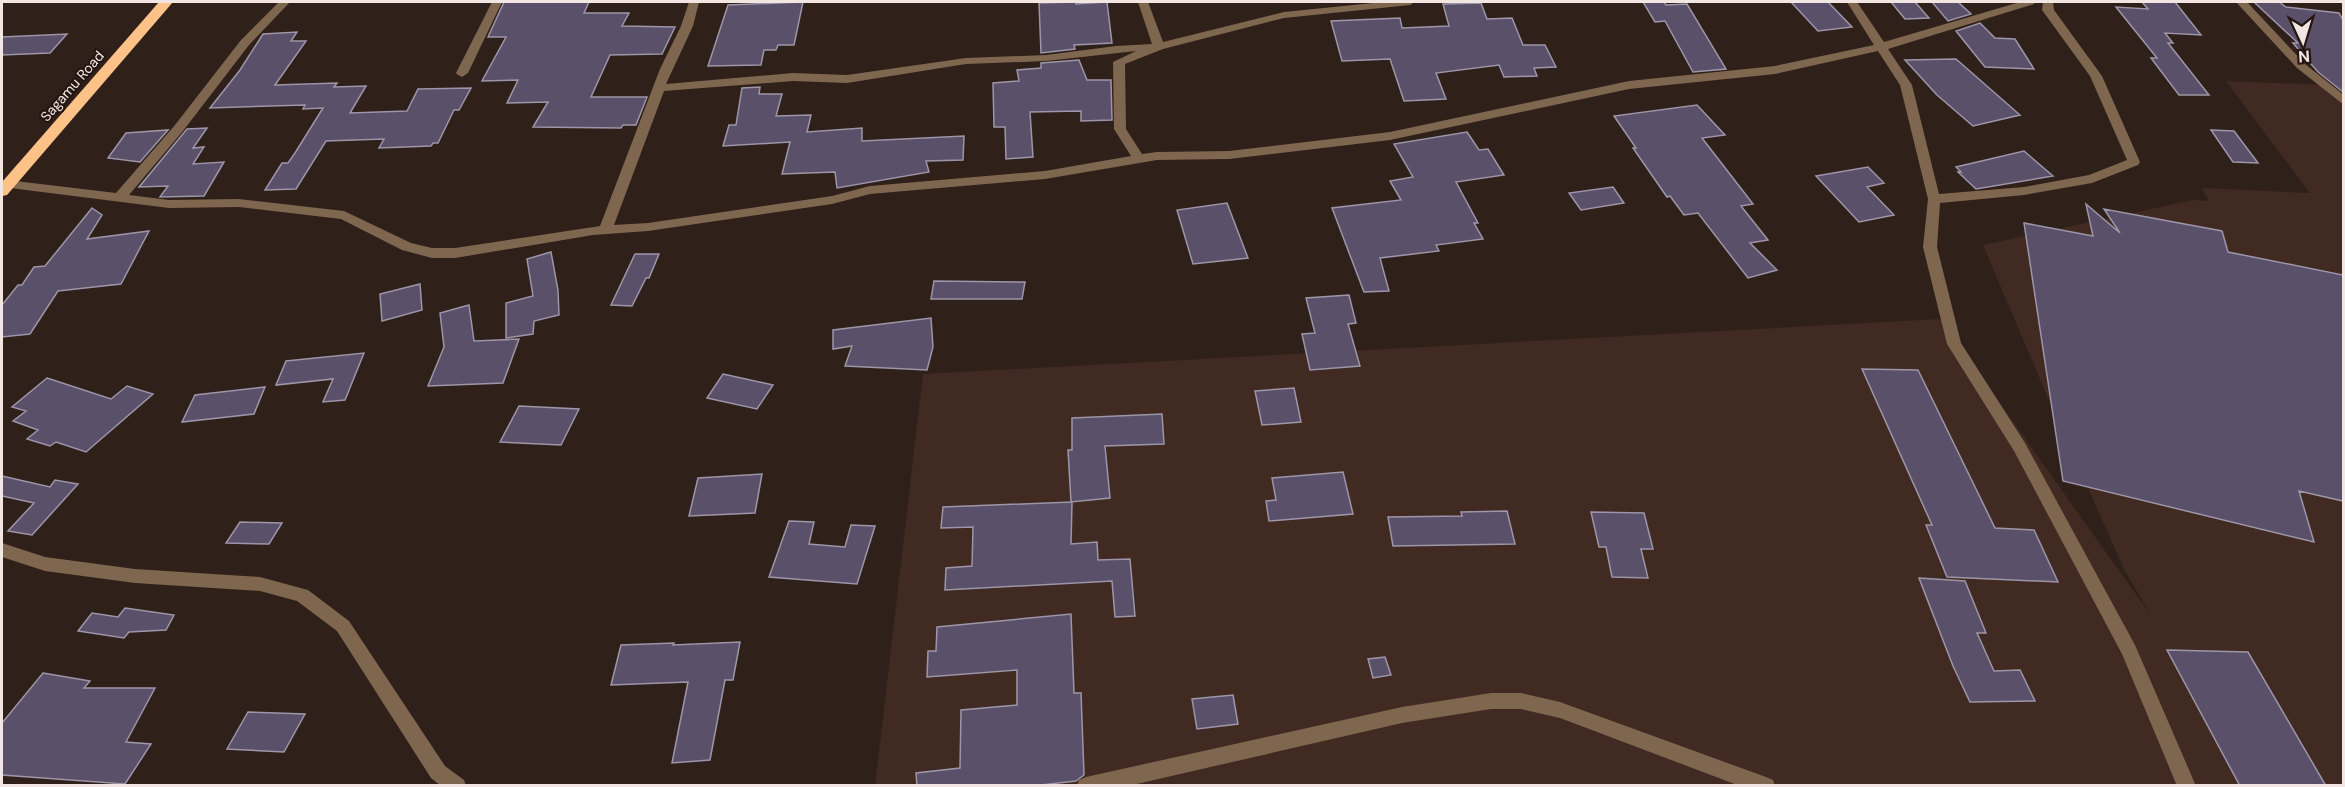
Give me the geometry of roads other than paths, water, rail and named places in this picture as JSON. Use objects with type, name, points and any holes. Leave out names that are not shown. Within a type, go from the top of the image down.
[{"type":"highway","name":"Sagamu Road","points":[[4,188],[166,2]]},
{"type":"street","points":[[118,199],[187,118],[225,65],[269,14],[285,2]]},
{"type":"street","points":[[462,73],[497,2]]},
{"type":"street","points":[[605,230],[659,88],[687,26],[694,2]]},
{"type":"street","points":[[1143,2],[1160,47]]},
{"type":"street","points":[[1139,159],[1120,129],[1119,62],[1160,47],[1284,15],[1410,2]]},
{"type":"street","points":[[1852,2],[1906,86],[1934,199],[1930,247],[1954,344],[2020,447],[2129,651],[2187,786]]},
{"type":"street","points":[[4,188],[170,204],[239,203],[344,215],[407,247],[432,253],[455,253],[605,230],[648,227],[832,200],[870,190],[1046,175],[1156,156],[1229,155],[1390,135],[1629,85],[1775,70],[1881,47],[2030,2]]},
{"type":"street","points":[[1934,199],[2024,191],[2092,179],[2134,162],[2096,76],[2048,10],[2048,2]]},
{"type":"street","points":[[2241,2],[2301,66],[2343,102]]},
{"type":"street","points":[[659,88],[793,76],[847,79],[966,62],[1046,58],[1116,49],[1160,47]]},
{"type":"street","points":[[2,550],[45,564],[135,576],[260,584],[302,595],[343,626],[438,772],[457,786]]},
{"type":"street","points":[[1086,786],[1402,715],[1491,701],[1521,701],[1560,710],[1766,786]]}]
